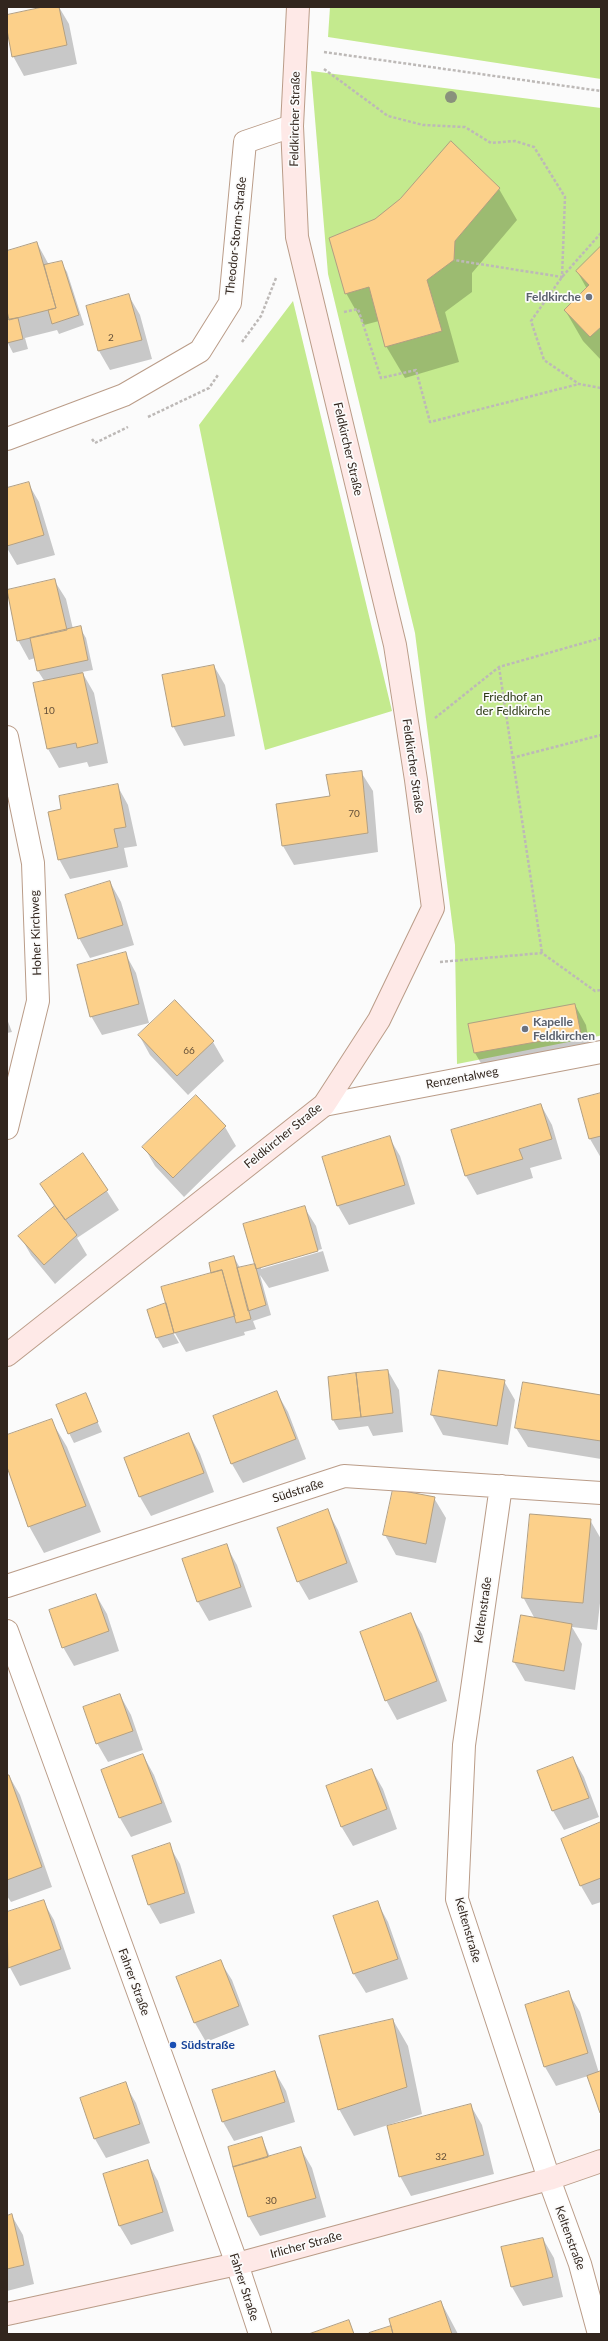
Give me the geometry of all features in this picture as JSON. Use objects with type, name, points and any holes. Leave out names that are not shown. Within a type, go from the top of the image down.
[{"type":"street","name":"Feldkircher Straße","points":[[7,1355],[324,1105],[379,1020],[433,908],[416,780],[394,645],[297,237],[292,126],[298,7]]},
{"type":"street","name":"Theodor-Storm-Straße","points":[[7,439],[124,395],[200,351],[230,303],[245,142],[292,126]]},
{"type":"street","name":"Hoher Kirchweg","points":[[7,737],[33,863],[38,1001],[7,1128]]},
{"type":"street","name":"Renzentalweg","points":[[324,1105],[601,1052]]},
{"type":"street","name":"Südstraße","points":[[7,1586],[344,1476],[601,1493]]},
{"type":"street","name":"Keltenstraße","points":[[501,1486],[464,1745],[457,1899],[549,2179],[580,2264],[599,2334]]},
{"type":"street","name":"Fahrer Straße","points":[[7,1631],[237,2264],[260,2334]]},
{"type":"street","name":"Irlicher Straße","points":[[7,2314],[237,2264],[549,2179],[601,2161]]},
{"type":"path","points":[[297,48],[601,91]]},
{"type":"path","points":[[297,48],[388,116],[423,125],[465,127],[491,143],[515,142],[534,147],[565,197],[562,277]]},
{"type":"path","points":[[601,233],[562,277],[532,321],[544,360],[579,384],[601,388]]},
{"type":"path","points":[[454,260],[562,277]]},
{"type":"path","points":[[317,319],[358,309],[381,378],[416,370],[430,422],[579,384]]},
{"type":"path","points":[[433,720],[499,667],[601,638]]},
{"type":"path","points":[[499,667],[542,953]]},
{"type":"path","points":[[512,758],[601,735]]},
{"type":"path","points":[[405,964],[542,953],[595,991],[601,990]]},
{"type":"green space","points":[[330,7],[601,7],[601,79],[328,37]]},
{"type":"green space","name":"Friedhof an der Feldkirche","points":[[311,71],[601,108],[601,1035],[599,1036],[457,1064],[455,945],[415,633],[328,274]]},
{"type":"green space","points":[[293,301],[392,711],[265,750],[199,425]]},
{"type":"building","points":[[43,7],[59,7],[67,45],[12,57],[7,30],[7,15]]},
{"type":"building","points":[[451,141],[500,188],[455,241],[454,260],[427,280],[442,331],[385,347],[369,287],[345,294],[329,238],[375,219],[400,199]]},
{"type":"building","points":[[37,242],[56,308],[9,320],[7,311],[7,251]]},
{"type":"building","name":"Feldkirche","points":[[601,246],[601,327],[590,337],[564,310],[589,285],[576,271]]},
{"type":"building","points":[[62,261],[79,315],[52,324],[48,310],[56,308],[44,265]]},
{"type":"building","points":[[129,294],[142,340],[98,351],[86,306]]},
{"type":"building","points":[[18,318],[23,339],[7,343],[7,320]]},
{"type":"building","points":[[29,482],[44,535],[7,546],[7,488]]},
{"type":"building","points":[[55,579],[67,630],[17,641],[7,590]]},
{"type":"building","points":[[81,626],[88,660],[37,671],[30,638]]},
{"type":"building","points":[[214,665],[225,716],[172,727],[162,675]]},
{"type":"building","points":[[83,673],[98,743],[77,748],[76,743],[47,749],[33,683]]},
{"type":"building","points":[[362,771],[368,833],[282,846],[276,804],[330,796],[326,775]]},
{"type":"building","points":[[118,784],[126,827],[114,829],[118,847],[58,860],[48,812],[61,809],[59,796]]},
{"type":"building","points":[[110,881],[123,925],[78,939],[65,895]]},
{"type":"building","points":[[126,952],[139,1004],[90,1017],[77,965]]},
{"type":"building","points":[[175,1000],[214,1041],[177,1076],[138,1035]]},
{"type":"building","name":"Kapelle Feldkirchen","points":[[575,1004],[581,1034],[474,1053],[468,1024]]},
{"type":"building","points":[[601,1093],[601,1136],[589,1139],[578,1099]]},
{"type":"building","points":[[196,1095],[226,1126],[173,1178],[142,1147]]},
{"type":"building","points":[[541,1104],[552,1139],[519,1149],[523,1159],[465,1176],[451,1130]]},
{"type":"building","points":[[390,1136],[405,1185],[337,1206],[322,1157]]},
{"type":"building","points":[[83,1153],[108,1190],[65,1220],[40,1184]]},
{"type":"building","points":[[55,1206],[77,1235],[44,1265],[18,1236]]},
{"type":"building","points":[[305,1206],[318,1251],[256,1269],[243,1224]]},
{"type":"building","points":[[234,1256],[251,1319],[236,1323],[222,1270],[211,1273],[209,1263]]},
{"type":"building","points":[[255,1264],[266,1305],[248,1311],[237,1268]]},
{"type":"building","points":[[222,1270],[235,1316],[174,1333],[161,1287]]},
{"type":"building","points":[[166,1303],[174,1333],[156,1338],[147,1310]]},
{"type":"building","points":[[388,1370],[393,1413],[361,1417],[356,1373]]},
{"type":"building","points":[[439,1370],[505,1380],[497,1426],[431,1415]]},
{"type":"building","points":[[356,1373],[361,1417],[332,1420],[328,1377]]},
{"type":"building","points":[[523,1382],[601,1395],[601,1441],[515,1428]]},
{"type":"building","points":[[277,1391],[296,1439],[231,1464],[213,1416]]},
{"type":"building","points":[[86,1393],[98,1422],[68,1434],[56,1405]]},
{"type":"building","points":[[52,1419],[86,1506],[28,1527],[7,1467],[7,1435]]},
{"type":"building","points":[[189,1433],[204,1473],[139,1497],[124,1458]]},
{"type":"building","points":[[393,1489],[435,1497],[426,1544],[383,1535]]},
{"type":"building","points":[[328,1509],[347,1563],[297,1582],[277,1528]]},
{"type":"building","points":[[530,1514],[591,1519],[583,1603],[522,1598]]},
{"type":"building","points":[[227,1544],[241,1587],[197,1602],[182,1559]]},
{"type":"building","points":[[96,1594],[109,1631],[62,1648],[49,1610]]},
{"type":"building","points":[[411,1613],[437,1681],[385,1701],[360,1632]]},
{"type":"building","points":[[521,1615],[572,1624],[564,1671],[513,1662]]},
{"type":"building","points":[[120,1694],[133,1731],[96,1744],[83,1707]]},
{"type":"building","points":[[143,1754],[162,1803],[119,1818],[101,1770]]},
{"type":"building","points":[[573,1757],[589,1798],[552,1811],[537,1771]]},
{"type":"building","points":[[372,1769],[387,1809],[341,1827],[326,1786]]},
{"type":"building","points":[[7,1775],[9,1775],[42,1867],[7,1880]]},
{"type":"building","points":[[601,1822],[601,1878],[580,1886],[561,1839]]},
{"type":"building","points":[[170,1843],[185,1893],[148,1905],[132,1856]]},
{"type":"building","points":[[44,1900],[61,1949],[8,1968],[7,1912]]},
{"type":"building","points":[[378,1901],[398,1959],[353,1974],[333,1916]]},
{"type":"building","points":[[221,1960],[239,2006],[194,2023],[176,1977]]},
{"type":"building","points":[[569,1991],[588,2053],[544,2067],[525,2005]]},
{"type":"building","points":[[393,2019],[407,2087],[338,2110],[319,2036]]},
{"type":"building","points":[[275,2071],[285,2102],[222,2122],[212,2090]]},
{"type":"building","points":[[601,2071],[601,2113],[600,2113],[587,2076]]},
{"type":"building","points":[[126,2082],[140,2124],[94,2139],[80,2098]]},
{"type":"building","points":[[471,2104],[484,2155],[399,2177],[387,2126]]},
{"type":"building","points":[[262,2137],[268,2157],[233,2167],[228,2147]]},
{"type":"building","points":[[301,2147],[316,2198],[248,2217],[233,2167]]},
{"type":"building","points":[[148,2160],[163,2212],[119,2226],[103,2174]]},
{"type":"building","points":[[12,2214],[24,2265],[7,2269],[7,2216]]},
{"type":"building","points":[[543,2238],[553,2277],[511,2287],[501,2247]]},
{"type":"building","points":[[441,2301],[452,2334],[393,2334],[389,2319]]},
{"type":"building","points":[[349,2320],[354,2334],[309,2334]]},
{"type":"building","points":[[391,2326],[393,2334],[369,2334],[369,2333]]},
{"type":"place","name":"Feldkirche","points":[[589,297]]},
{"type":"place","name":"Kapelle Feldkirchen","points":[[525,1029]]},
{"type":"place","name":"Südstraße","points":[[173,2045]]}]
